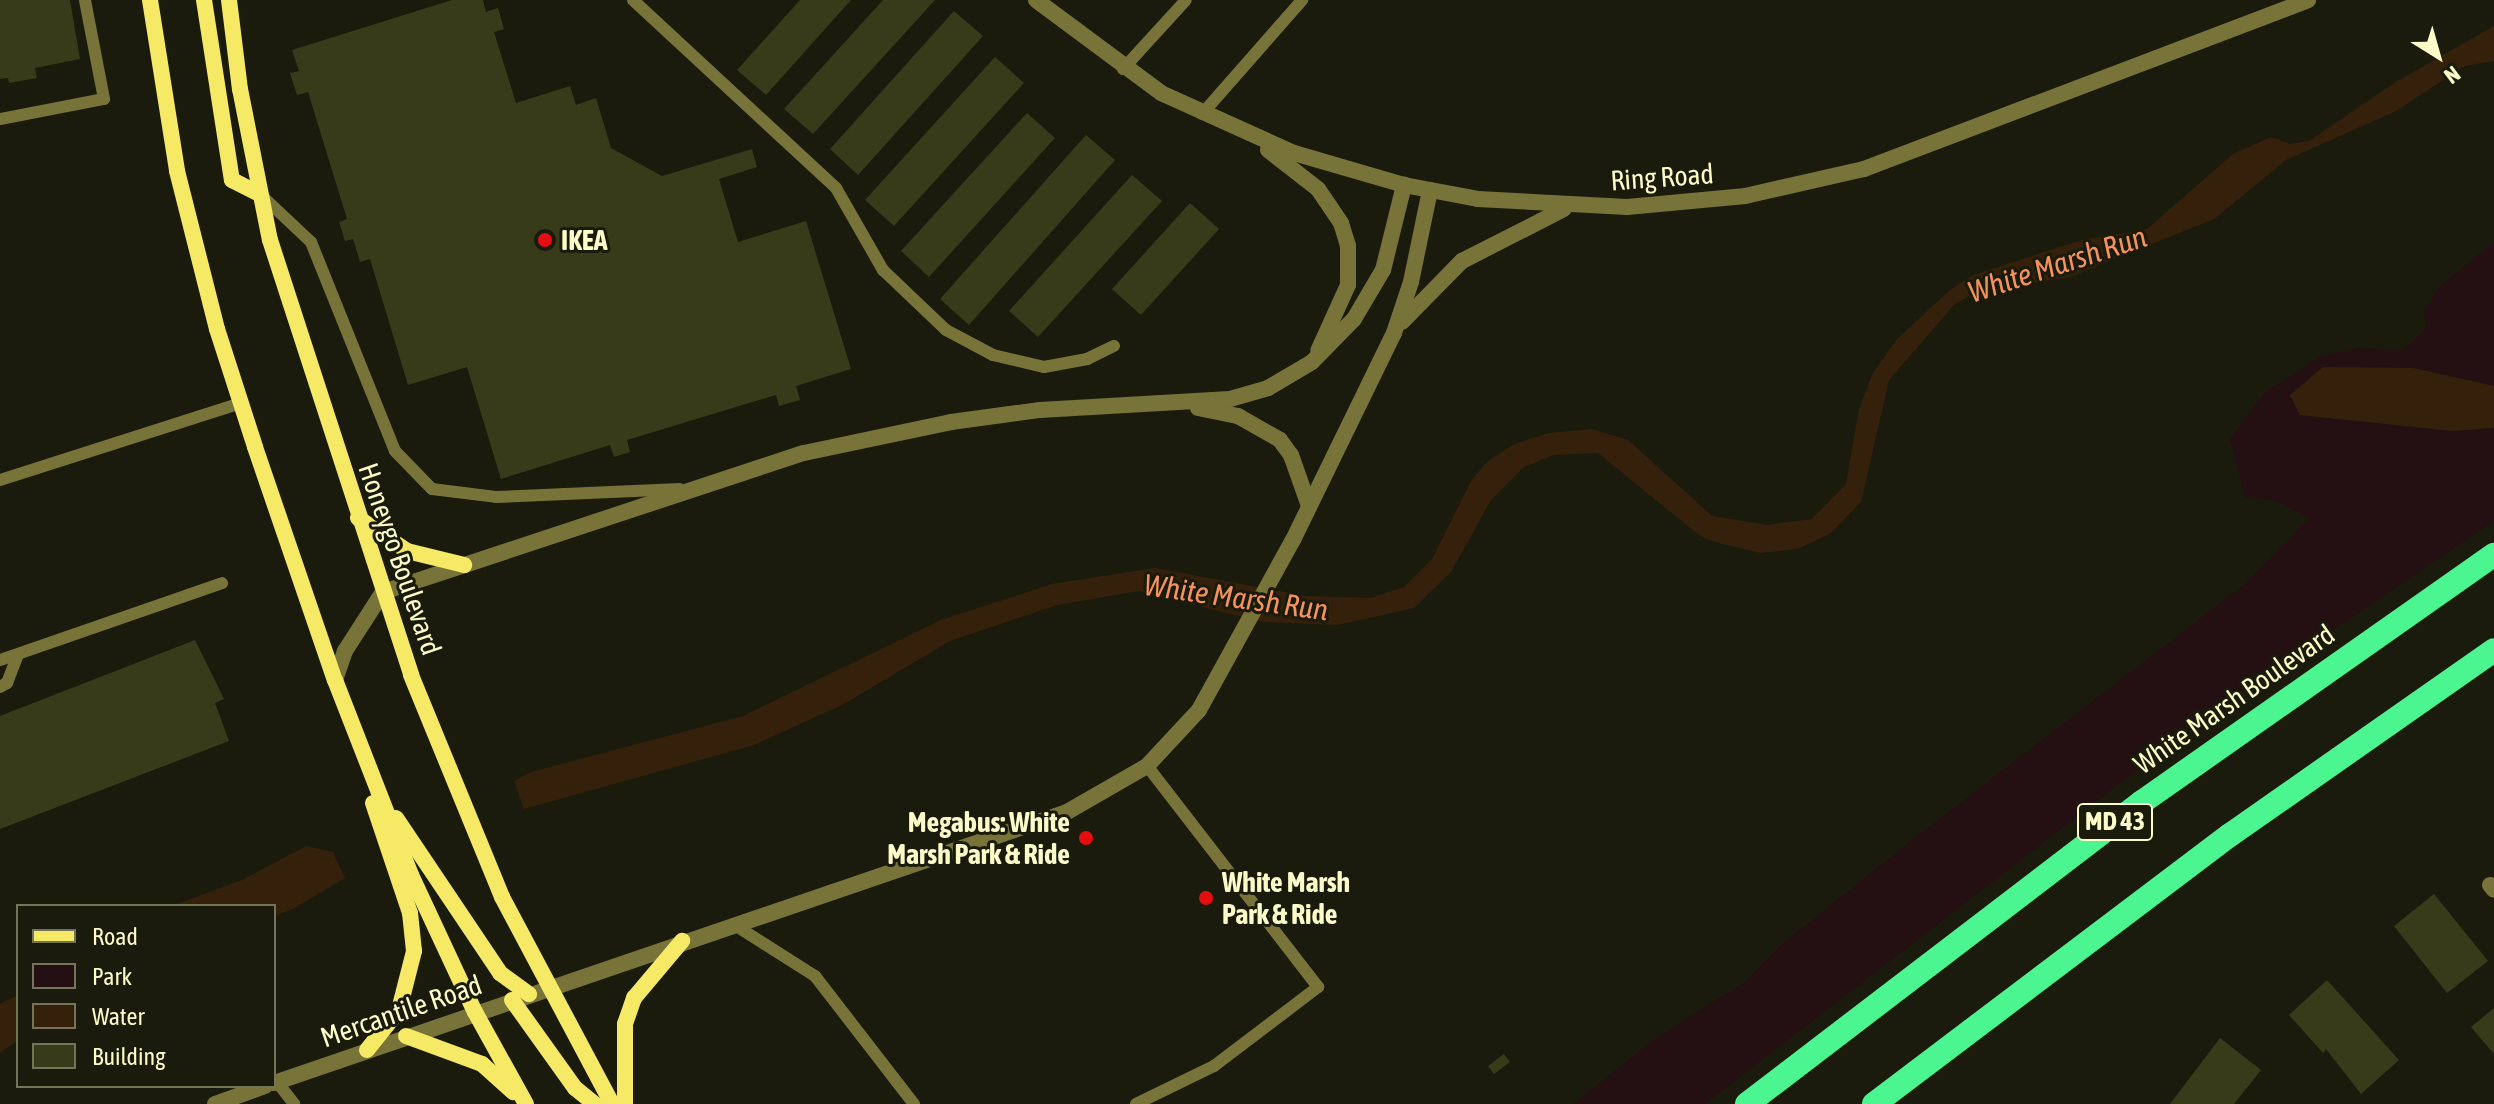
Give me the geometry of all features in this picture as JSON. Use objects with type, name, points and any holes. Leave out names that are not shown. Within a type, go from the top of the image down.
[{"type":"highway","name":"White Marsh Boulevard","points":[[1747,1104],[2153,793],[2494,555]]},
{"type":"highway","name":"MD 43","points":[[1874,1104],[2230,835],[2494,650]]},
{"type":"main road","points":[[150,0],[177,171],[241,403],[335,680],[376,786],[475,1012],[525,1104]]},
{"type":"main road","points":[[204,0],[232,180],[259,194]]},
{"type":"main road","name":"Honeygo Boulevard","points":[[229,0],[259,194],[293,322],[383,592],[469,823],[546,988],[612,1104]]},
{"type":"main road","points":[[358,518],[407,551],[464,565]]},
{"type":"main road","points":[[351,724],[410,913],[414,951],[399,1010],[367,1050]]},
{"type":"main road","points":[[376,786],[500,973],[529,994]]},
{"type":"main road","points":[[625,1104],[625,1024],[634,998],[682,941]]},
{"type":"main road","points":[[512,1000],[575,1088],[595,1104]]},
{"type":"main road","points":[[406,1036],[482,1064],[525,1104]]},
{"type":"street","name":"Ring Road","points":[[1036,0],[1123,69],[1243,134],[1404,185],[1567,207],[1716,200],[1864,169],[2308,0]]},
{"type":"street","points":[[1243,134],[1318,189],[1345,234],[1348,285],[1312,362]]},
{"type":"street","points":[[335,680],[345,651],[383,592],[691,489],[894,431],[1040,410],[1182,404],[1248,395],[1312,362],[1371,294],[1391,246],[1404,185]]},
{"type":"street","points":[[1394,333],[1411,282],[1430,190]]},
{"type":"street","points":[[1394,333],[1462,261],[1567,207]]},
{"type":"street","name":"Mercantile Road","points":[[276,1083],[682,941],[1067,812],[1147,766],[1183,732],[1233,652],[1293,540],[1394,333]]},
{"type":"street","points":[[1182,404],[1238,416],[1273,435],[1291,455],[1309,506]]},
{"type":"street","name":"Mercantile Road","points":[[215,1104],[261,1088]]},
{"type":"lane","points":[[0,119],[104,99],[85,0]]},
{"type":"lane","points":[[633,0],[836,188],[883,270],[946,330],[993,355],[1044,367],[1087,359],[1114,346]]},
{"type":"lane","points":[[1123,69],[1186,0]]},
{"type":"lane","points":[[1202,114],[1302,0]]},
{"type":"lane","points":[[259,194],[311,242],[395,451],[432,489],[496,497],[691,489]]},
{"type":"lane","points":[[0,480],[241,403]]},
{"type":"lane","points":[[0,660],[17,657],[222,583]]},
{"type":"lane","points":[[0,687],[7,683],[17,657]]},
{"type":"lane","points":[[1136,1104],[1214,1066],[1318,987],[1147,766]]},
{"type":"lane","points":[[733,924],[806,968],[914,1104]]},
{"type":"lane","points":[[276,1088],[294,1104]]},
{"type":"green space","points":[[2494,242],[2494,386],[2413,368],[2300,415],[2452,431],[2494,428],[2494,521],[2207,716],[1705,1104],[1573,1104],[1655,1039],[1746,981],[1781,945],[1907,844],[2245,584],[2309,518],[2275,500],[2245,497],[2230,439],[2264,393],[2321,356],[2359,348],[2402,351],[2426,329],[2424,311],[2439,287]]},
{"type":"water","name":"White Marsh Run","points":[[2494,26],[2494,61],[2465,66],[2396,111],[2286,160],[2214,219],[2070,277],[1974,293],[1954,305],[1889,380],[1861,502],[1831,533],[1798,549],[1761,553],[1718,543],[1700,536],[1598,453],[1554,455],[1524,467],[1491,500],[1451,572],[1414,608],[1337,625],[1263,622],[1139,591],[1057,605],[950,641],[842,705],[754,745],[524,809],[514,781],[531,772],[743,716],[941,620],[1052,584],[1155,568],[1305,596],[1371,598],[1404,587],[1432,559],[1471,481],[1487,462],[1514,444],[1549,433],[1592,429],[1628,440],[1712,516],[1767,525],[1812,519],[1846,484],[1859,409],[1873,373],[1897,339],[1950,290],[1973,275],[2082,240],[2147,229],[2233,154],[2271,137],[2290,144],[2309,141],[2396,82]]},
{"type":"water","points":[[2323,367],[2413,368],[2494,386],[2494,428],[2452,431],[2300,415],[2290,395]]},
{"type":"water","points":[[306,846],[333,852],[345,878],[291,910],[276,915],[276,904],[177,904],[242,880]]},
{"type":"water","points":[[16,996],[16,1042],[0,1053],[0,1004]]},
{"type":"building","points":[[0,0],[70,0],[80,59],[35,68],[37,78],[9,83],[8,78],[0,79]]},
{"type":"building","name":"IKEA","points":[[452,0],[483,0],[486,12],[498,8],[504,29],[494,32],[516,103],[570,86],[576,105],[596,98],[611,148],[662,176],[752,149],[757,167],[719,179],[738,242],[806,221],[851,369],[796,386],[800,400],[779,406],[776,395],[627,440],[630,452],[614,457],[610,445],[501,479],[467,367],[408,385],[370,259],[360,262],[353,239],[345,241],[339,222],[347,219],[308,92],[297,95],[290,73],[299,71],[292,50]]},
{"type":"building","points":[[800,0],[851,0],[766,95],[737,70]]},
{"type":"building","points":[[883,0],[935,0],[813,134],[784,109]]},
{"type":"building","points":[[954,11],[983,36],[858,175],[830,149]]},
{"type":"building","points":[[995,57],[1024,83],[894,226],[865,200]]},
{"type":"building","points":[[1027,113],[1055,138],[929,277],[901,251]]},
{"type":"building","points":[[1086,135],[1115,160],[969,325],[940,299]]},
{"type":"building","points":[[1132,175],[1162,201],[1038,337],[1009,311]]},
{"type":"building","points":[[1190,203],[1219,229],[1141,315],[1112,289]]},
{"type":"building","points":[[195,640],[224,699],[215,703],[229,741],[0,829],[0,716]]},
{"type":"building","points":[[2434,894],[2488,961],[2447,993],[2394,926]]},
{"type":"building","points":[[2327,980],[2399,1060],[2361,1094],[2326,1049],[2323,1053],[2289,1015]]},
{"type":"building","points":[[2494,1008],[2494,1054],[2471,1027]]},
{"type":"building","points":[[2220,1038],[2261,1070],[2234,1104],[2170,1104]]},
{"type":"building","points":[[1504,1054],[1510,1062],[1494,1074],[1488,1066]]},
{"type":"place","name":"IKEA","points":[[545,240]]},
{"type":"place","name":"Megabus: White Marsh Park & Ride","points":[[1086,838]]},
{"type":"place","name":"White Marsh Park & Ride","points":[[1206,898]]}]
